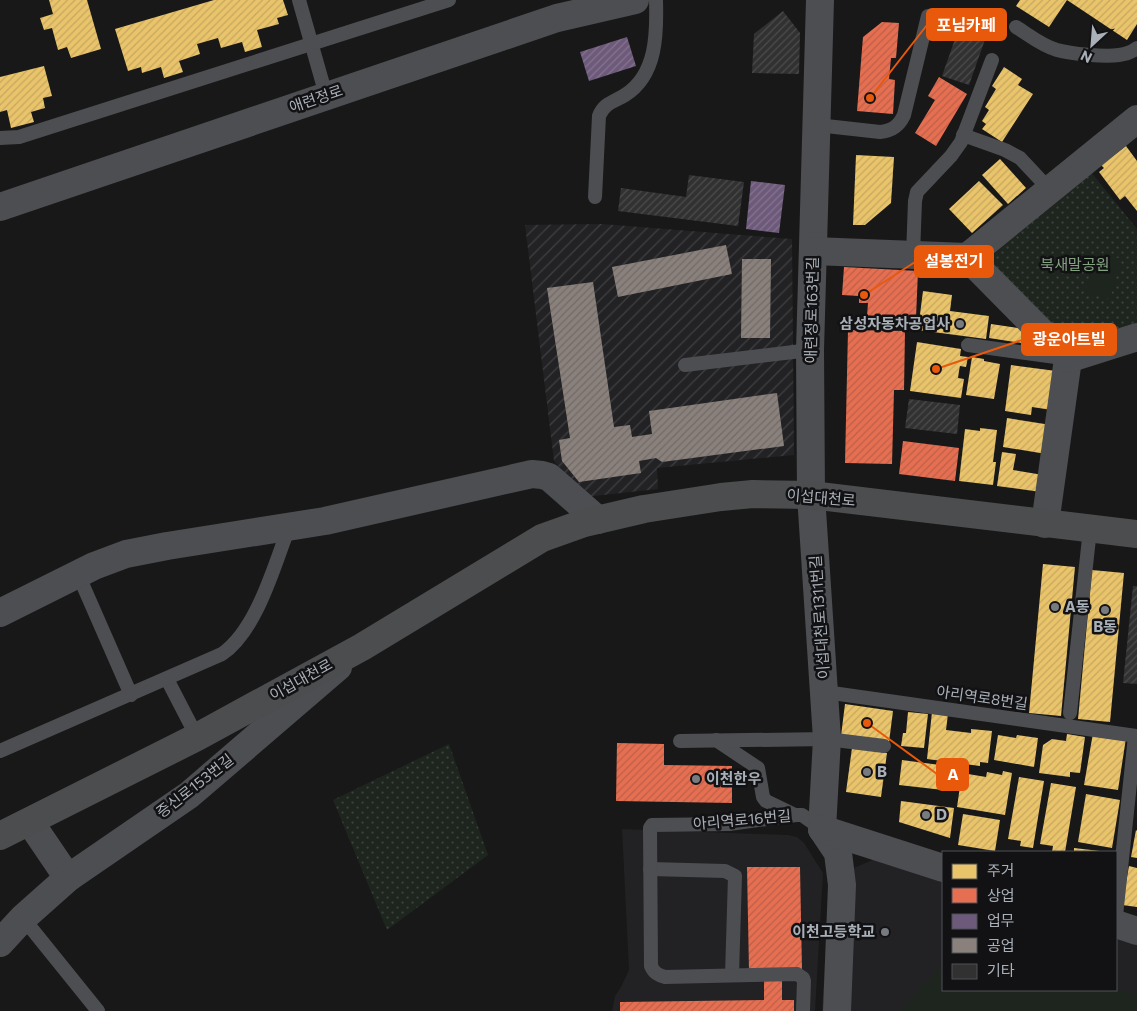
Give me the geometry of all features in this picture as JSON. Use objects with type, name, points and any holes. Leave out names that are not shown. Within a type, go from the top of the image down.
[{"type":"main road","name":"이섭대천로","points":[[0,836],[198,738],[362,647],[542,538],[598,520],[644,509],[721,497],[752,494],[811,495],[1137,534]]},
{"type":"street","name":"애련정로","points":[[0,207],[557,18],[635,0]]},
{"type":"street","name":"애련정로163번길","points":[[811,495],[810,350],[820,0]]},
{"type":"street","points":[[813,251],[967,257],[1137,119]]},
{"type":"street","points":[[967,257],[1068,359]]},
{"type":"street","points":[[1068,359],[1137,337]]},
{"type":"street","points":[[1045,524],[1068,359]]},
{"type":"street","points":[[0,613],[107,560],[126,554],[289,528],[532,474],[549,477],[598,520]]},
{"type":"street","name":"이섭대천로1311번길","points":[[811,495],[827,739],[822,829]]},
{"type":"street","name":"증신로153번길","points":[[0,942],[23,918],[68,878],[189,795],[362,647]]},
{"type":"street","points":[[30,822],[68,878]]},
{"type":"street","points":[[822,829],[838,853],[842,885],[838,1011]]},
{"type":"street","name":"아리역로16번길","points":[[822,829],[942,868]]},
{"type":"street","points":[[1117,924],[1137,930]]},
{"type":"lane","points":[[299,0],[326,95]]},
{"type":"lane","points":[[0,138],[19,137],[449,0]]},
{"type":"lane","points":[[595,196],[599,116],[605,105],[632,90],[646,71],[656,37],[656,0]]},
{"type":"lane","points":[[816,124],[880,132],[898,125],[904,115],[928,16]]},
{"type":"lane","points":[[1016,27],[1056,50],[1118,55],[1128,54],[1137,48]]},
{"type":"lane","points":[[913,255],[917,192],[956,150],[964,135],[992,60]]},
{"type":"lane","points":[[964,135],[1005,150],[1020,158],[1050,190]]},
{"type":"lane","points":[[968,345],[1068,359]]},
{"type":"lane","points":[[685,366],[810,350]]},
{"type":"lane","points":[[0,751],[222,654],[237,640],[249,624],[261,600],[289,528]]},
{"type":"lane","points":[[1070,713],[1090,529]]},
{"type":"lane","points":[[78,574],[131,694]]},
{"type":"lane","points":[[167,679],[198,738]]},
{"type":"lane","name":"아리역로8번길","points":[[825,692],[1136,736],[1117,907]]},
{"type":"lane","points":[[680,741],[827,739],[884,746]]},
{"type":"lane","points":[[716,740],[758,768],[763,797],[766,801],[796,815]]},
{"type":"lane","name":"아리역로16번길","points":[[650,869],[650,826],[729,824],[802,815],[822,829]]},
{"type":"lane","points":[[732,975],[735,876],[725,871],[650,869],[651,966],[653,970],[660,975],[666,976],[800,976],[804,981],[803,1011]]},
{"type":"lane","points":[[23,918],[98,1011]]},
{"type":"shaded area","points":[[602,224],[792,239],[794,455],[657,468],[658,489],[585,497],[554,461],[525,225]]},
{"type":"shaded area","points":[[622,829],[788,835],[797,837],[804,843],[823,873],[815,1011],[612,1011],[615,996],[629,970]]},
{"type":"shaded area","name":"이천고등학교","points":[[875,859],[942,871],[942,991],[1117,991],[1117,929],[1137,936],[1137,1011],[822,1011],[830,878]]},
{"type":"green space","name":"북새말공원","points":[[1090,171],[1137,229],[1137,329],[1070,352],[992,264],[997,250]]},
{"type":"green space","points":[[1097,252],[1121,259],[1110,299],[1085,292]]},
{"type":"green space","points":[[449,744],[488,855],[387,930],[333,800]]},
{"type":"green space","points":[[942,965],[942,991],[1117,991],[1117,989],[1137,995],[1137,1011],[899,1011]]},
{"type":"building: 주거","points":[[49,0],[87,0],[101,49],[71,58],[67,47],[58,50],[52,28],[44,30],[40,18],[53,14]]},
{"type":"building: 주거","points":[[214,0],[283,0],[288,15],[277,18],[279,24],[257,30],[262,47],[245,52],[242,42],[221,48],[218,38],[197,44],[200,54],[179,61],[183,72],[164,78],[161,67],[142,73],[141,67],[128,71],[115,29]]},
{"type":"building: 주거","points":[[1020,0],[1067,0],[1049,27],[1016,6]]},
{"type":"building: 주거","points":[[1067,0],[1137,0],[1137,24],[1127,40]]},
{"type":"building: 주거","points":[[44,66],[52,96],[43,98],[45,108],[31,112],[34,122],[11,128],[7,110],[0,112],[0,77]]},
{"type":"building: 주거","points":[[1004,67],[1022,79],[1018,85],[1033,94],[1002,142],[982,129],[986,124],[982,121],[989,110],[985,107],[996,89],[992,86]]},
{"type":"building: 주거","points":[[1126,146],[1137,161],[1137,211],[1125,196],[1120,200],[1099,172],[1104,168],[1101,165]]},
{"type":"building: 주거","points":[[856,155],[894,157],[891,203],[865,225],[853,225]]},
{"type":"building: 주거","points":[[1000,159],[1026,188],[1008,204],[982,175]]},
{"type":"building: 주거","points":[[979,181],[1003,205],[972,233],[949,209]]},
{"type":"building: 주거","points":[[923,291],[952,295],[950,311],[989,316],[986,339],[918,330]]},
{"type":"building: 주거","points":[[991,324],[1024,329],[1022,343],[989,338]]},
{"type":"building: 주거","points":[[917,342],[961,349],[960,356],[968,357],[966,367],[960,366],[959,371],[958,378],[964,379],[961,398],[910,391]]},
{"type":"building: 주거","points":[[972,357],[1000,364],[994,399],[966,395]]},
{"type":"building: 주거","points":[[1011,365],[1056,371],[1052,410],[1032,407],[1031,415],[1005,411]]},
{"type":"building: 주거","points":[[1007,418],[1051,425],[1046,454],[1003,447]]},
{"type":"building: 주거","points":[[980,428],[997,430],[993,462],[996,462],[993,485],[959,481],[965,429],[980,431]]},
{"type":"building: 주거","points":[[1002,452],[1016,454],[1013,470],[1043,475],[1041,492],[997,486]]},
{"type":"building: 주거","name":"A동","points":[[1043,564],[1075,567],[1061,716],[1029,713]]},
{"type":"building: 주거","name":"B동","points":[[1092,570],[1124,573],[1110,722],[1078,719]]},
{"type":"building: 주거","points":[[845,704],[893,711],[889,742],[841,736]]},
{"type":"building: 주거","points":[[908,712],[928,714],[924,748],[901,746],[903,733],[906,733]]},
{"type":"building: 주거","points":[[932,712],[948,714],[946,730],[971,733],[971,729],[992,731],[988,763],[980,762],[980,766],[927,759]]},
{"type":"building: 주거","points":[[1093,733],[1126,738],[1118,790],[1084,785]]},
{"type":"building: 주거","points":[[1067,734],[1085,737],[1080,773],[1070,772],[1070,777],[1039,773],[1043,745],[1052,739],[1066,741]]},
{"type":"building: 주거","points":[[998,735],[1016,738],[1017,735],[1038,738],[1034,767],[994,760]]},
{"type":"building: 주거","name":"B","points":[[852,748],[887,753],[881,797],[846,792]]},
{"type":"building: 주거","points":[[902,760],[955,767],[952,791],[899,785]]},
{"type":"building: 주거","points":[[1003,771],[1012,773],[1005,815],[957,807],[962,773],[986,777],[987,772],[1002,775]]},
{"type":"building: 주거","points":[[1019,777],[1044,781],[1033,848],[1020,846],[1021,841],[1008,839]]},
{"type":"building: 주거","points":[[1051,783],[1076,787],[1065,851],[1052,851],[1053,846],[1040,844]]},
{"type":"building: 주거","points":[[1086,794],[1120,800],[1112,848],[1078,842]]},
{"type":"building: 주거","name":"D","points":[[901,801],[954,808],[950,838],[899,822]]},
{"type":"building: 주거","points":[[963,814],[1000,820],[995,851],[958,845]]},
{"type":"building: 주거","points":[[1137,831],[1137,858],[1131,857]]},
{"type":"building: 주거","points":[[1074,848],[1100,851],[1074,851]]},
{"type":"building: 주거","points":[[1129,866],[1137,868],[1137,907],[1122,905]]},
{"type":"building: 상업","points":[[882,22],[899,23],[896,58],[891,58],[889,79],[895,80],[893,114],[857,111],[863,37]]},
{"type":"building: 상업","points":[[939,77],[967,94],[936,146],[915,133],[935,100],[928,96]]},
{"type":"building: 상업","points":[[844,267],[918,271],[916,318],[867,316],[868,303],[859,303],[859,296],[842,295]]},
{"type":"building: 상업","points":[[848,330],[905,331],[904,390],[894,390],[892,464],[845,463]]},
{"type":"building: 상업","points":[[903,441],[959,448],[955,481],[899,474]]},
{"type":"building: 상업","points":[[617,743],[664,744],[664,765],[732,766],[732,803],[616,801]]},
{"type":"building: 상업","points":[[747,867],[800,867],[802,970],[782,970],[782,1000],[794,1000],[794,1011],[620,1011],[620,1002],[764,1000],[764,970],[749,971]]},
{"type":"building: 업무","points":[[627,37],[636,66],[589,81],[580,52]]},
{"type":"building: 업무","points":[[751,181],[785,185],[779,233],[746,229]]},
{"type":"building: 공업","points":[[726,245],[732,274],[618,297],[612,267]]},
{"type":"building: 공업","points":[[742,259],[771,259],[770,338],[741,338]]},
{"type":"building: 공업","points":[[593,282],[614,427],[630,425],[632,437],[652,434],[649,411],[777,393],[784,446],[662,462],[656,458],[639,461],[641,473],[579,482],[562,461],[559,440],[570,438],[547,288]]},
{"type":"building: 기타","points":[[783,11],[800,33],[799,74],[752,73],[754,34]]},
{"type":"building: 기타","points":[[961,22],[988,31],[969,85],[942,76]]},
{"type":"building: 기타","points":[[689,175],[744,182],[738,226],[618,211],[621,188],[686,197]]},
{"type":"building: 기타","points":[[909,399],[960,405],[957,434],[905,428]]},
{"type":"building: 기타","points":[[1133,586],[1137,586],[1137,684],[1123,683]]},
{"type":"place","name":"포님카페","points":[[870,98]]},
{"type":"place","name":"설봉전기","points":[[864,295]]},
{"type":"place","name":"삼성자동차공업사","points":[[960,324]]},
{"type":"place","name":"광운아트빌","points":[[936,369]]},
{"type":"place","name":"A동","points":[[1055,607]]},
{"type":"place","name":"B동","points":[[1105,610]]},
{"type":"place","name":"A","points":[[867,723]]},
{"type":"place","name":"B","points":[[867,772]]},
{"type":"place","name":"이천한우","points":[[696,779]]},
{"type":"place","name":"D","points":[[926,815]]},
{"type":"place","name":"이천고등학교","points":[[885,932]]}]
